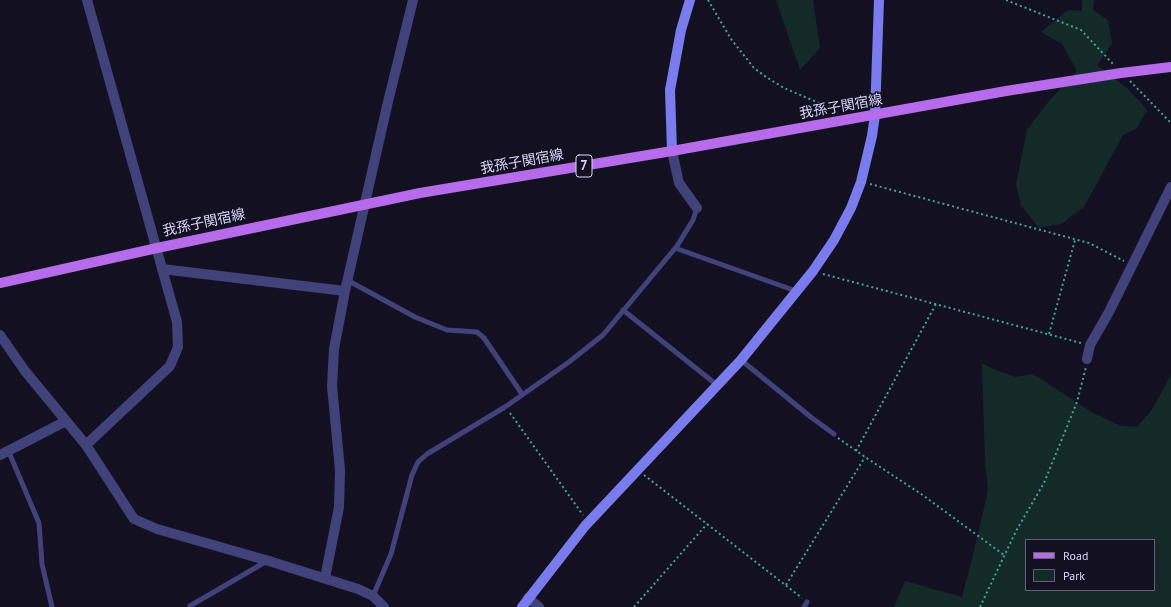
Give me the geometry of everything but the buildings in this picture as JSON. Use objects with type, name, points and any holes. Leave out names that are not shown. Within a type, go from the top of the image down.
[{"type":"main road","name":"我孫子関宿線","points":[[0,282],[420,193],[672,151],[1006,91],[1121,73],[1171,67]]},
{"type":"street","points":[[86,445],[170,366],[178,347],[177,322],[87,0]]},
{"type":"street","points":[[325,578],[340,507],[340,470],[332,386],[334,349],[347,280],[413,0]]},
{"type":"street","points":[[690,0],[681,30],[670,90],[672,151],[679,183],[696,208]]},
{"type":"street","points":[[539,607],[525,603],[588,522],[741,360],[813,271],[834,240],[851,208],[862,182],[872,136],[875,115],[879,0]]},
{"type":"street","points":[[1087,359],[1090,345],[1109,312],[1171,187]]},
{"type":"street","points":[[162,268],[345,291]]},
{"type":"street","points":[[0,335],[25,371],[86,445],[134,519],[157,529],[325,578],[374,596],[384,607]]},
{"type":"street","points":[[4,453],[66,421]]},
{"type":"lane","points":[[374,596],[391,554],[412,475],[418,462],[427,454],[505,407],[569,362],[603,334],[675,248],[693,220],[696,208]]},
{"type":"lane","points":[[675,248],[796,291]]},
{"type":"lane","points":[[347,280],[415,317],[447,330],[477,332],[484,338],[522,394]]},
{"type":"lane","points":[[623,310],[717,385]]},
{"type":"lane","points":[[741,360],[834,434]]},
{"type":"lane","points":[[4,453],[39,523],[42,564],[52,607]]},
{"type":"lane","points":[[190,606],[268,561]]},
{"type":"path","points":[[708,0],[731,38],[754,68],[784,88],[826,106]]},
{"type":"path","points":[[1006,0],[1080,30],[1171,123]]},
{"type":"path","points":[[862,182],[1089,243],[1132,266]]},
{"type":"path","points":[[1049,334],[1075,240]]},
{"type":"path","points":[[813,271],[1090,345]]},
{"type":"path","points":[[856,451],[936,304]]},
{"type":"path","points":[[980,607],[1016,531],[1044,483],[1077,402],[1087,359]]},
{"type":"path","points":[[505,407],[588,522]]},
{"type":"path","points":[[834,434],[856,451],[924,496],[1004,555]]},
{"type":"path","points":[[786,585],[865,457]]},
{"type":"path","points":[[637,470],[786,585],[806,604]]},
{"type":"path","points":[[634,607],[707,524]]},
{"type":"green space","points":[[776,0],[813,0],[820,48],[800,70]]},
{"type":"green space","points":[[1082,0],[1094,0],[1093,10],[1108,20],[1112,44],[1097,65],[1128,89],[1147,110],[1137,128],[1123,135],[1084,207],[1061,224],[1039,228],[1021,205],[1016,184],[1027,130],[1049,101],[1077,71],[1062,44],[1041,32],[1068,10],[1082,11]]},
{"type":"green space","points":[[982,363],[995,370],[1016,377],[1033,374],[1093,413],[1121,426],[1137,427],[1151,411],[1171,375],[1171,607],[894,607],[905,581],[962,597],[988,491],[985,460]]}]
